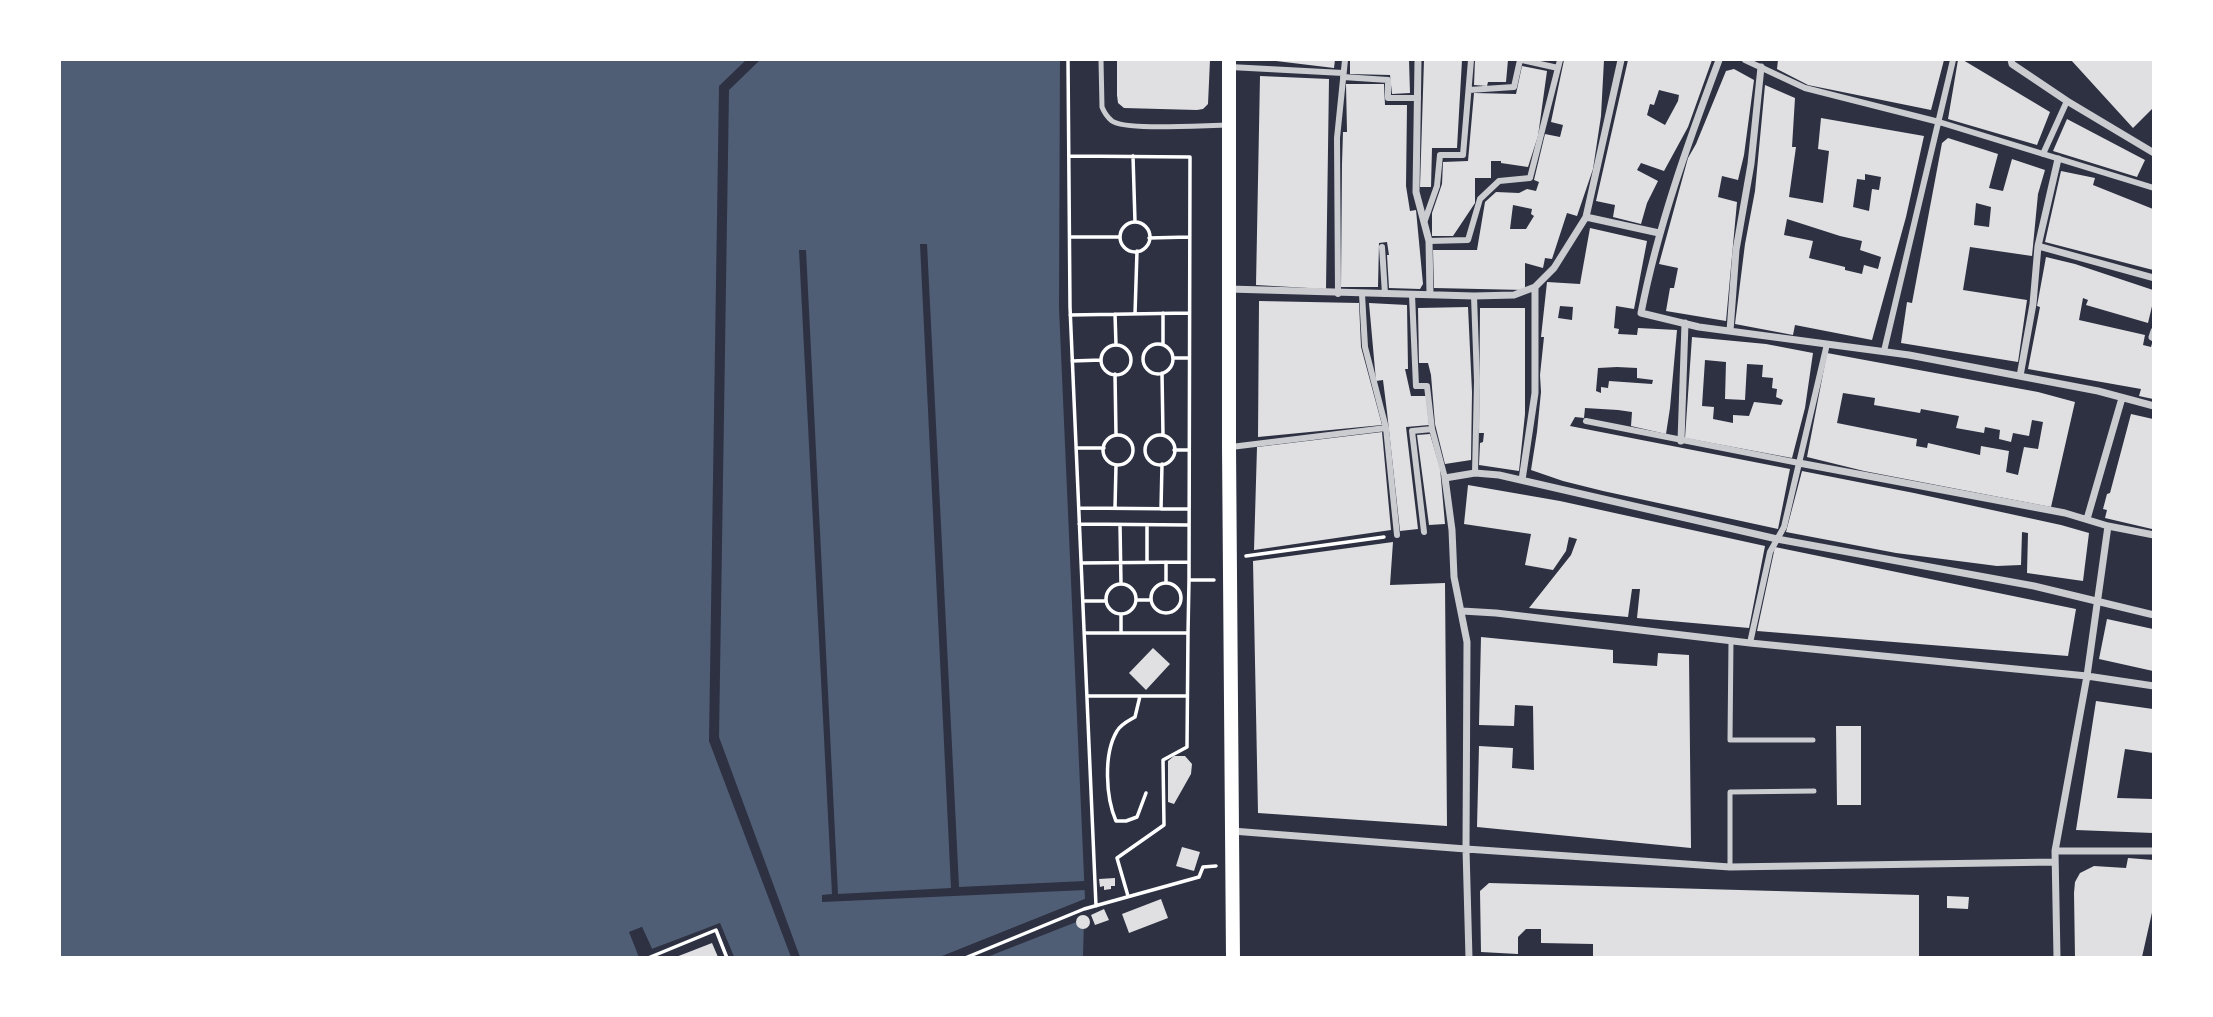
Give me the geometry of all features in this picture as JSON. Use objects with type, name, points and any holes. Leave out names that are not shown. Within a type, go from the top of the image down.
[{"type":"main road","points":[[1228,63],[1233,957]]},
{"type":"street","points":[[1338,294],[1336,138],[1345,60]]},
{"type":"street","points":[[1418,60],[1416,192],[1429,241],[1430,294]]},
{"type":"street","points":[[1425,220],[1437,186],[1440,155],[1463,155],[1471,60]]},
{"type":"street","points":[[1469,90],[1514,87],[1521,60],[1558,68]]},
{"type":"street","points":[[1429,241],[1468,240],[1480,199],[1499,181],[1530,178],[1560,60]]},
{"type":"street","points":[[1229,289],[1474,296],[1514,295],[1535,287],[1554,268],[1586,217],[1621,60]]},
{"type":"street","points":[[1719,60],[1659,233],[1641,313],[1730,331],[1884,351],[2098,391],[2154,406]]},
{"type":"street","points":[[1745,60],[1805,88],[1939,122],[2154,188]]},
{"type":"street","points":[[1884,351],[1953,60]]},
{"type":"street","points":[[2004,60],[2012,62],[2067,101],[2154,153]]},
{"type":"street","points":[[1228,63],[1388,80],[1388,98],[1418,98]]},
{"type":"street","points":[[1730,331],[1736,250],[1751,164],[1761,67]]},
{"type":"street","points":[[2043,155],[2067,101]]},
{"type":"street","points":[[2020,376],[2033,304],[2038,246],[2059,159]]},
{"type":"street","points":[[1586,217],[1659,233]]},
{"type":"street","points":[[2038,246],[2154,278]]},
{"type":"street","points":[[1382,247],[1385,294]]},
{"type":"street","points":[[1522,480],[1535,393],[1535,287]]},
{"type":"street","points":[[1362,294],[1365,347],[1386,428],[1397,535]]},
{"type":"street","points":[[1412,295],[1416,386],[1427,386],[1432,429],[1445,478],[1452,530],[1454,577],[1467,642],[1466,849],[1469,957]]},
{"type":"street","points":[[1474,296],[1477,381],[1475,473]]},
{"type":"street","points":[[1681,441],[1685,323]]},
{"type":"street","points":[[2154,331],[2154,338]]},
{"type":"street","points":[[1750,643],[1770,552],[1784,527],[1827,344]]},
{"type":"street","points":[[2087,519],[2122,398]]},
{"type":"street","points":[[1586,421],[2087,519],[2154,535]]},
{"type":"street","points":[[1229,447],[1386,428]]},
{"type":"street","points":[[1424,532],[1412,431],[1432,429]]},
{"type":"street","points":[[1445,478],[1475,473],[1522,480],[1777,538],[2034,586],[2154,615]]},
{"type":"street","points":[[2057,957],[2055,851],[2087,676],[2108,526]]},
{"type":"street","points":[[1462,611],[1496,612],[1731,641],[2087,676],[2154,686]]},
{"type":"street","points":[[1232,830],[1730,867],[2055,862]]},
{"type":"street","points":[[2055,851],[2154,851]]},
{"type":"lane","points":[[1101,60],[1101,99],[1105,114],[1113,122],[1132,126],[1229,125]]},
{"type":"lane","points":[[1731,641],[1730,740],[1814,740]]},
{"type":"lane","points":[[1730,867],[1730,792],[1814,791]]},
{"type":"path","points":[[1068,60],[1070,315],[1096,906]]},
{"type":"path","points":[[1069,156],[1190,157],[1187,747],[1163,760],[1164,825],[1117,858],[1128,896]]},
{"type":"path","points":[[1133,156],[1135,222]]},
{"type":"path","points":[[1135,222],[1147,228],[1149,238],[1145,247],[1137,251],[1127,250],[1120,237],[1126,225],[1135,222]]},
{"type":"path","points":[[1070,237],[1120,237]]},
{"type":"path","points":[[1149,238],[1189,237]]},
{"type":"path","points":[[1135,314],[1137,251]]},
{"type":"path","points":[[1163,313],[1163,345]]},
{"type":"path","points":[[1070,315],[1189,313]]},
{"type":"path","points":[[1115,314],[1116,345]]},
{"type":"path","points":[[1116,345],[1125,348],[1131,360],[1122,373],[1115,374],[1104,369],[1101,360],[1103,351],[1116,345]]},
{"type":"path","points":[[1153,345],[1163,345],[1173,358],[1169,369],[1162,373],[1151,372],[1143,359],[1146,350],[1153,345]]},
{"type":"path","points":[[1173,358],[1189,358]]},
{"type":"path","points":[[1072,361],[1101,360]]},
{"type":"path","points":[[1162,373],[1163,435]]},
{"type":"path","points":[[1115,374],[1116,436]]},
{"type":"path","points":[[1163,435],[1172,441],[1174,450],[1170,460],[1162,464],[1152,463],[1145,450],[1151,438],[1163,435]]},
{"type":"path","points":[[1116,436],[1128,438],[1133,451],[1129,460],[1116,465],[1107,460],[1104,448],[1106,442],[1116,436]]},
{"type":"path","points":[[1076,448],[1104,448]]},
{"type":"path","points":[[1174,450],[1188,450]]},
{"type":"path","points":[[1161,509],[1162,464]]},
{"type":"path","points":[[1115,508],[1116,465]]},
{"type":"path","points":[[1079,508],[1188,509]]},
{"type":"path","points":[[1079,524],[1188,525]]},
{"type":"path","points":[[1120,524],[1121,584]]},
{"type":"path","points":[[1147,525],[1147,562]]},
{"type":"path","points":[[1230,558],[1397,535]]},
{"type":"path","points":[[1166,562],[1166,583]]},
{"type":"path","points":[[1081,563],[1189,562]]},
{"type":"path","points":[[1189,580],[1230,580]]},
{"type":"path","points":[[1166,583],[1179,590],[1181,600],[1177,609],[1164,614],[1155,609],[1151,600],[1156,587],[1166,583]]},
{"type":"path","points":[[1121,584],[1130,587],[1136,600],[1132,609],[1121,614],[1110,610],[1106,596],[1112,587],[1121,584]]},
{"type":"path","points":[[1136,600],[1151,600]]},
{"type":"path","points":[[1083,601],[1106,601]]},
{"type":"path","points":[[1121,614],[1121,633]]},
{"type":"path","points":[[1084,633],[1188,633]]},
{"type":"path","points":[[1087,696],[1187,696]]},
{"type":"path","points":[[1140,696],[1135,717],[1116,732],[1111,749],[1108,785],[1111,809],[1116,821],[1137,817],[1146,793]]},
{"type":"path","points":[[965,957],[1084,909],[1199,877],[1203,867],[1232,866]]},
{"type":"path","points":[[648,957],[716,930],[727,957]]},
{"type":"water","points":[[60,60],[1060,60],[1059,308],[1085,899],[940,957],[734,957],[720,924],[652,949],[642,927],[630,932],[639,957],[60,957]]},
{"type":"water","points":[[1084,919],[1083,957],[987,957]]},
{"type":"pier","points":[[746,60],[760,60],[729,90],[719,737],[800,957],[791,957],[709,741],[719,86]]},
{"type":"pier","points":[[920,244],[927,244],[959,887],[1085,881],[1085,890],[822,902],[822,895],[832,894],[799,250],[806,250],[838,894],[951,888]]},
{"type":"pier","points":[[1085,899],[1085,903],[950,958],[940,957]]},
{"type":"pier","points":[[720,923],[734,957],[730,958],[718,928],[652,952],[649,951],[640,931],[634,934],[642,957],[639,957],[629,932],[642,927],[652,949]]},
{"type":"building","points":[[1117,60],[1210,60],[1208,104],[1197,110],[1124,108],[1118,103]]},
{"type":"building","points":[[1276,60],[1335,60],[1334,68]]},
{"type":"building","points":[[1350,60],[1409,60],[1410,93],[1392,94],[1390,75],[1350,74]]},
{"type":"building","points":[[1424,60],[1462,60],[1457,148],[1432,148],[1431,187],[1420,187]]},
{"type":"building","points":[[1475,60],[1508,60],[1506,82],[1488,82],[1487,86],[1474,85]]},
{"type":"building","points":[[1564,60],[1604,60],[1601,116],[1593,169],[1577,216],[1567,213],[1552,259],[1545,258],[1543,268],[1525,263],[1525,290],[1434,288],[1433,250],[1477,250],[1485,202],[1496,192],[1519,193],[1527,189],[1536,191],[1539,182],[1534,180],[1545,134],[1560,137],[1563,125],[1551,122]],"holes":[[[1513,205],[1532,209],[1531,214],[1534,216],[1526,229],[1510,229]]]},
{"type":"building","points":[[1628,60],[1712,60],[1688,127],[1664,171],[1641,163],[1637,170],[1658,181],[1647,203],[1641,224],[1613,217],[1615,205],[1596,201]],"holes":[[[1659,90],[1679,95],[1665,125],[1647,115]]]},
{"type":"building","points":[[1778,60],[1944,60],[1931,110],[1808,85],[1777,69]]},
{"type":"building","points":[[1958,60],[1963,60],[2050,112],[2037,145],[1948,119]]},
{"type":"building","points":[[2071,60],[2153,60],[2153,108],[2133,128]]},
{"type":"building","points":[[1522,66],[1547,71],[1538,136],[1528,167],[1491,161],[1491,178],[1475,178],[1475,203],[1453,236],[1432,236],[1432,213],[1442,184],[1443,162],[1468,161],[1474,93],[1516,94]]},
{"type":"building","points":[[1734,69],[1754,80],[1738,180],[1722,176],[1718,197],[1737,202],[1726,321],[1666,311],[1670,288],[1674,288],[1678,268],[1659,264],[1688,158],[1726,71]]},
{"type":"building","points":[[1260,76],[1329,79],[1326,289],[1256,285]]},
{"type":"building","points":[[1346,84],[1384,84],[1385,105],[1407,105],[1406,186],[1410,211],[1416,210],[1423,284],[1420,289],[1389,288],[1387,242],[1379,243],[1378,287],[1341,287],[1343,132],[1347,132]]},
{"type":"building","points":[[1765,85],[1795,98],[1792,147],[1796,147],[1789,197],[1823,203],[1829,151],[1818,149],[1821,118],[1924,136],[1906,217],[1872,340],[1795,325],[1793,335],[1735,324],[1755,191]],"holes":[[[1865,174],[1881,177],[1879,190],[1872,189],[1869,211],[1853,207],[1857,179],[1865,180]],[[1787,219],[1862,241],[1860,250],[1881,257],[1878,269],[1864,265],[1862,274],[1809,258],[1813,241],[1784,235]]]},
{"type":"building","points":[[2067,119],[2145,160],[2137,177],[2053,151]]},
{"type":"building","points":[[1948,138],[1998,154],[1989,188],[2003,191],[2012,159],[2045,170],[2038,194],[2032,256],[1970,247],[1963,290],[2027,300],[2018,362],[1901,343],[1907,302],[1912,303],[1942,143]],"holes":[[[1976,203],[1991,207],[1989,227],[1974,225]]]},
{"type":"building","points":[[2061,171],[2095,178],[2093,185],[2153,209],[2153,270],[2045,242]]},
{"type":"building","points":[[1590,228],[1647,241],[1634,309],[1616,306],[1614,328],[1619,329],[1618,334],[1637,335],[1638,328],[1677,330],[1666,434],[1631,426],[1632,412],[1618,410],[1585,408],[1584,418],[1575,417],[1570,426],[1790,469],[1778,529],[1603,491],[1531,470],[1541,392],[1544,337],[1541,337],[1547,282],[1580,284]],"holes":[[[1560,306],[1573,307],[1572,320],[1558,318]],[[1598,368],[1637,368],[1637,378],[1653,380],[1652,384],[1609,381],[1608,388],[1601,387],[1601,393],[1596,391]]]},
{"type":"building","points":[[2046,257],[2153,290],[2148,323],[2086,305],[2088,300],[2083,298],[2079,320],[2145,335],[2143,345],[2151,347],[2153,340],[2153,399],[2139,396],[2141,389],[2028,369]]},
{"type":"building","points":[[1259,301],[1359,303],[1361,347],[1382,425],[1258,437]]},
{"type":"building","points":[[1369,303],[1407,305],[1408,369],[1405,369],[1411,396],[1426,396],[1429,425],[1406,427],[1418,529],[1400,531],[1383,380],[1376,381]]},
{"type":"building","points":[[1468,307],[1472,392],[1471,460],[1445,464],[1435,424],[1428,363],[1419,363],[1418,308]]},
{"type":"building","points":[[1480,308],[1525,308],[1525,414],[1519,471],[1479,465],[1480,443],[1483,442],[1484,433],[1479,433]]},
{"type":"building","points":[[1692,337],[1766,344],[1813,353],[1805,408],[1792,458],[1685,438]],"holes":[[[1705,360],[1726,362],[1725,399],[1745,400],[1747,364],[1763,365],[1762,377],[1773,378],[1772,388],[1777,389],[1776,397],[1783,400],[1781,405],[1754,402],[1749,416],[1733,415],[1733,423],[1713,419],[1714,407],[1702,406]]]},
{"type":"building","points":[[1827,353],[2038,392],[2075,402],[2051,507],[1864,471],[1807,457]],"holes":[[[1843,393],[1875,398],[1874,405],[1959,416],[1956,428],[1984,433],[1985,427],[2000,430],[1999,439],[2011,442],[2013,433],[2029,436],[2032,420],[2043,422],[2038,449],[2024,447],[2018,475],[2006,472],[2009,451],[1981,446],[1980,455],[1928,443],[1927,448],[1916,446],[1917,439],[1837,423]]]},
{"type":"building","points":[[2131,414],[2153,419],[2152,529],[2105,518],[2107,510],[2103,509],[2107,494],[2110,493]]},
{"type":"building","points":[[1382,432],[1391,530],[1254,550],[1257,447]]},
{"type":"building","points":[[1430,434],[1440,468],[1445,524],[1429,525],[1417,435]]},
{"type":"building","points":[[1802,471],[1914,493],[2089,533],[2083,581],[2027,573],[2028,533],[2022,532],[2021,565],[1997,566],[1896,553],[1786,532]]},
{"type":"building","points":[[1468,485],[1560,501],[1765,546],[1749,628],[1637,618],[1640,589],[1632,589],[1628,617],[1529,608],[1571,555],[1577,539],[1569,537],[1566,551],[1553,570],[1525,565],[1531,534],[1464,524]]},
{"type":"building","points":[[1393,542],[1390,585],[1445,583],[1447,826],[1258,813],[1253,561]]},
{"type":"building","points":[[1775,547],[2076,609],[2068,656],[1757,631]]},
{"type":"building","points":[[2107,619],[2153,629],[2153,671],[2099,659]]},
{"type":"building","points":[[1481,637],[1613,650],[1613,663],[1657,666],[1658,653],[1689,655],[1691,848],[1477,827],[1479,746],[1513,748],[1512,768],[1534,770],[1533,706],[1515,705],[1514,726],[1479,725]]},
{"type":"building","points":[[1153,648],[1170,664],[1146,690],[1129,673]]},
{"type":"building","points":[[2096,701],[2153,709],[2153,753],[2125,749],[2117,798],[2153,799],[2153,833],[2076,830]]},
{"type":"building","points":[[1836,726],[1861,726],[1861,805],[1837,805]]},
{"type":"building","points":[[1174,756],[1185,756],[1192,764],[1191,774],[1174,804],[1168,802],[1168,761]]},
{"type":"building","points":[[1182,847],[1200,852],[1194,871],[1176,866]]},
{"type":"building","points":[[2128,858],[2153,860],[2153,908],[2142,957],[2075,957],[2075,882],[2080,873],[2094,866],[2126,868]]},
{"type":"building","points":[[1115,878],[1115,886],[1111,886],[1111,889],[1104,890],[1104,886],[1100,887],[1099,879]]},
{"type":"building","points":[[1489,883],[1919,895],[1919,957],[1593,957],[1593,944],[1541,943],[1541,929],[1526,929],[1518,937],[1518,954],[1481,952],[1480,891]]},
{"type":"building","points":[[1947,896],[1969,897],[1968,909],[1947,908]]},
{"type":"building","points":[[1161,899],[1168,918],[1129,933],[1122,914]]},
{"type":"building","points":[[1104,909],[1109,920],[1095,925],[1091,915]]},
{"type":"building","points":[[1083,915],[1088,917],[1088,927],[1083,929],[1078,927],[1076,922],[1078,917]]},
{"type":"building","points":[[712,943],[718,957],[676,957]]}]
